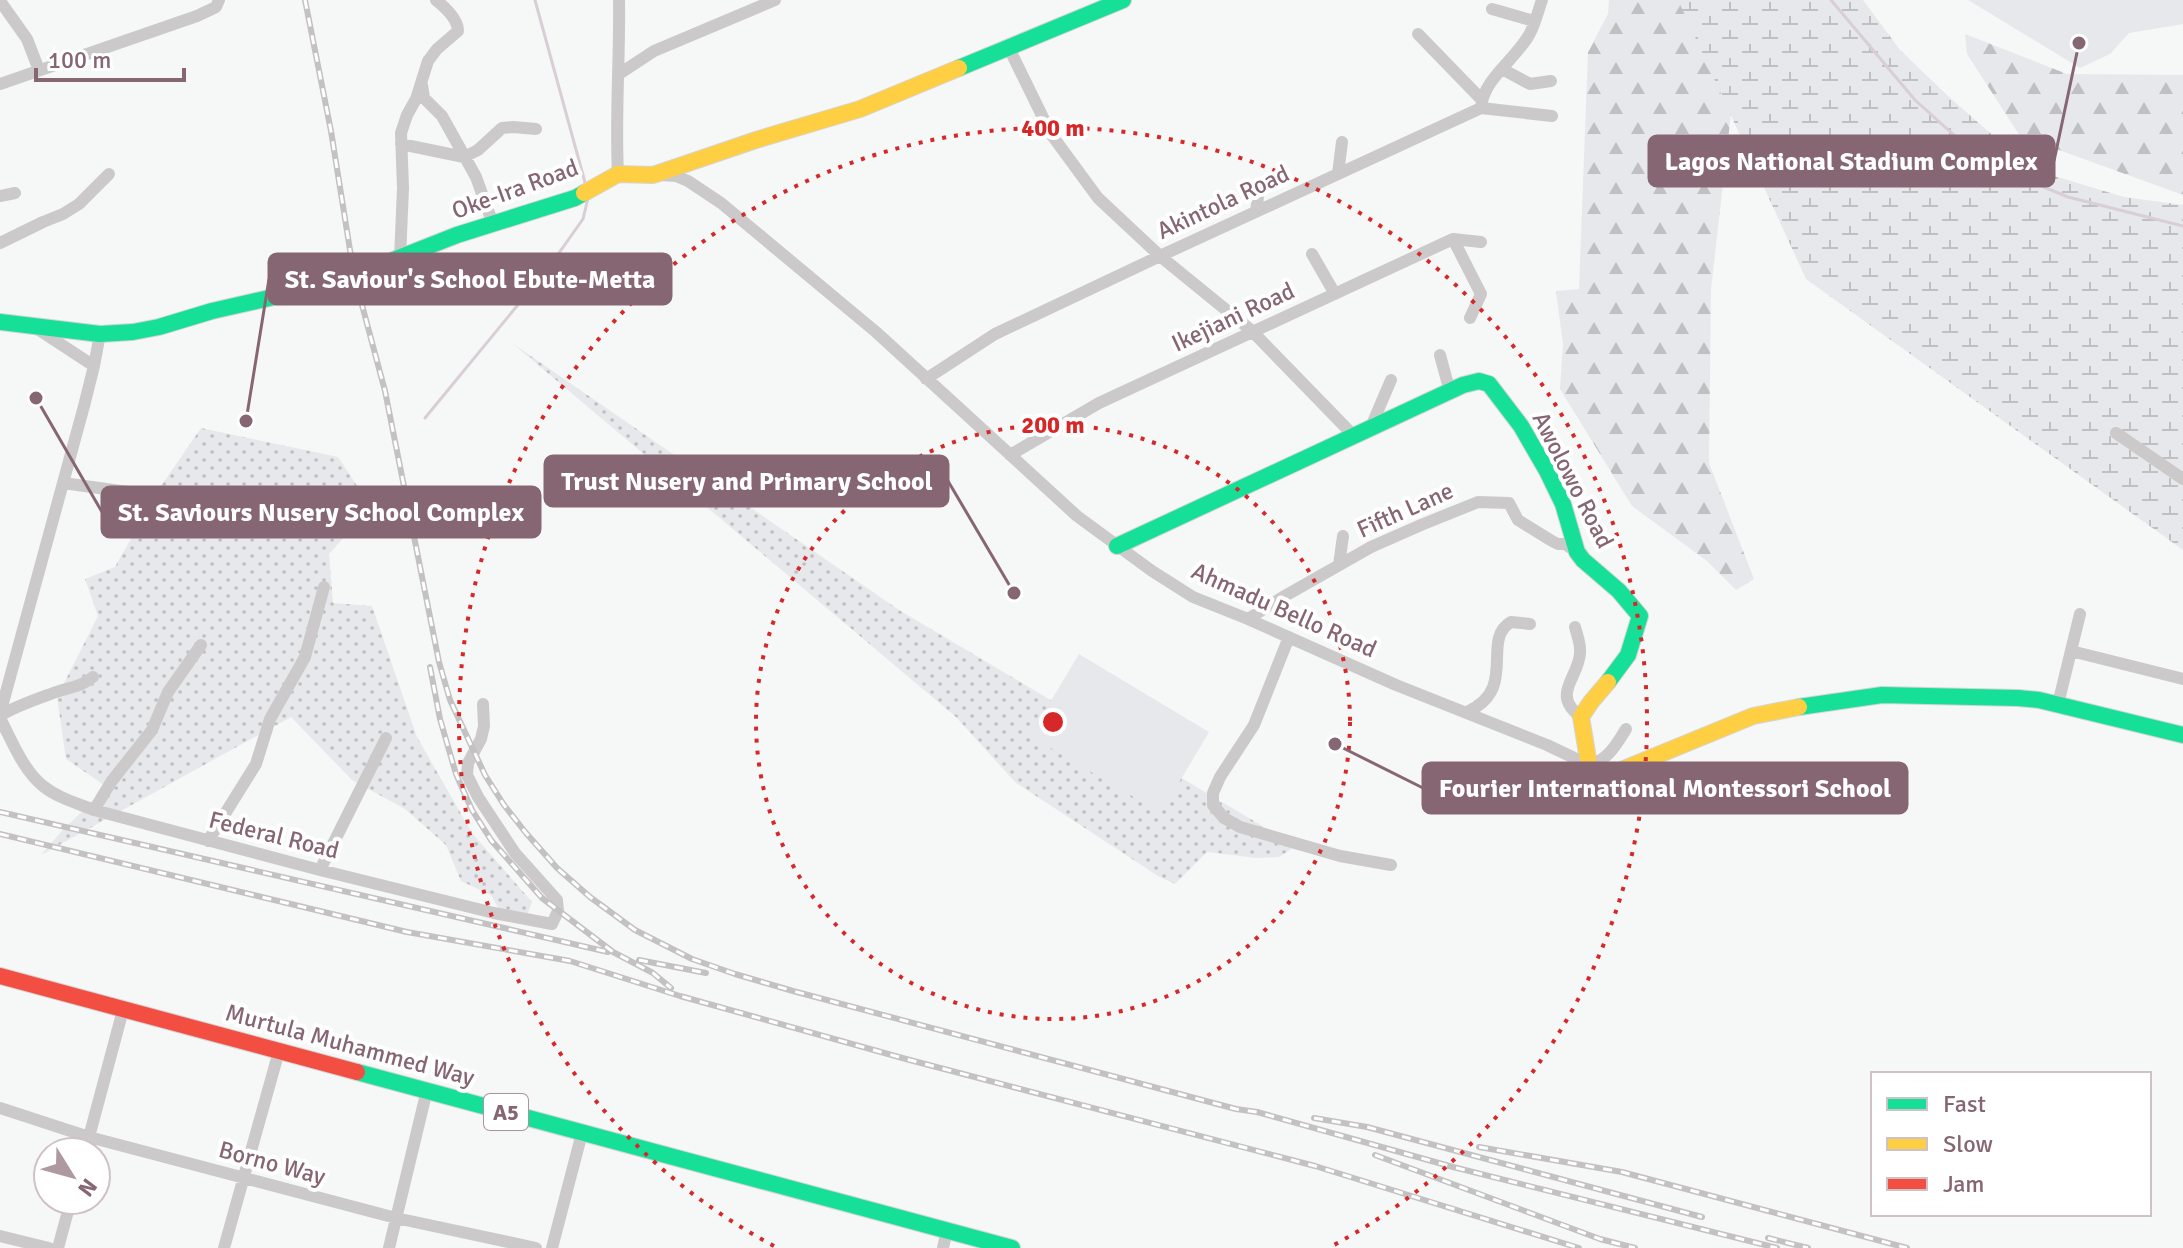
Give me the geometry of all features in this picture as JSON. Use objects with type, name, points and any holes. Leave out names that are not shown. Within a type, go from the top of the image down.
[{"type":"street","points":[[0,84],[197,16],[216,7],[219,0]]},
{"type":"street","points":[[400,259],[403,188],[401,133],[428,61],[458,31],[455,19],[436,0]]},
{"type":"street","points":[[618,174],[619,0]]},
{"type":"street","points":[[619,74],[654,51],[775,0]]},
{"type":"street","name":"Oke-Ira Road","points":[[0,322],[100,334],[133,332],[335,283],[457,235],[575,198],[618,174],[653,175],[860,109],[1123,0]]},
{"type":"street","points":[[1482,104],[1502,69],[1529,36],[1542,0]]},
{"type":"street","points":[[0,1],[27,39],[39,70]]},
{"type":"street","points":[[1492,9],[1534,21]]},
{"type":"street","points":[[1418,34],[1482,104],[1552,116]]},
{"type":"street","points":[[1008,46],[1051,134],[1098,198],[1160,256],[1252,331],[1362,432],[1391,380]]},
{"type":"street","points":[[1502,69],[1530,84],[1551,81]]},
{"type":"street","points":[[422,82],[424,98],[442,116],[476,177],[493,224]]},
{"type":"street","name":"Akintola Road","points":[[926,379],[995,334],[1482,104]]},
{"type":"street","points":[[401,144],[464,157],[478,150],[502,128],[536,129]]},
{"type":"street","points":[[1338,174],[1342,142]]},
{"type":"street","points":[[0,243],[79,204],[109,174]]},
{"type":"street","name":"Ahmadu Bello Road","points":[[653,175],[682,179],[721,203],[876,332],[1077,516],[1193,597],[1396,685],[1547,745],[1593,772]]},
{"type":"street","points":[[1256,211],[1260,183]]},
{"type":"street","points":[[0,196],[15,193]]},
{"type":"street","points":[[1453,239],[1481,242]]},
{"type":"street","points":[[1453,239],[1481,294],[1470,318]]},
{"type":"street","name":"Ikejiani Road","points":[[1010,455],[1099,403],[1453,239]]},
{"type":"street","points":[[1312,254],[1335,294]]},
{"type":"street","points":[[33,327],[94,366]]},
{"type":"street","points":[[0,716],[5,678],[63,483],[100,334]]},
{"type":"street","points":[[1440,355],[1450,392]]},
{"type":"street","name":"Awolowo Road","points":[[1117,546],[1479,380],[1489,384],[1521,426],[1547,471],[1563,504],[1577,552],[1619,591],[1640,616],[1627,659],[1581,717]]},
{"type":"street","points":[[2116,433],[2183,479]]},
{"type":"street","points":[[63,483],[171,498],[210,508]]},
{"type":"street","name":"Fifth Lane","points":[[1248,619],[1339,565],[1408,530],[1478,502],[1509,503],[1518,520],[1577,552]]},
{"type":"street","points":[[1339,565],[1343,536]]},
{"type":"street","points":[[208,841],[256,764],[270,719],[305,657],[324,587]]},
{"type":"street","points":[[2058,704],[2080,614]]},
{"type":"street","points":[[1467,712],[1478,707],[1494,689],[1502,630],[1511,622],[1530,624]]},
{"type":"street","points":[[1575,627],[1580,656],[1566,695],[1571,709],[1581,717],[1593,772]]},
{"type":"street","points":[[1289,637],[1254,725],[1220,777],[1213,793],[1213,805],[1224,818],[1240,827],[1340,856],[1391,865]]},
{"type":"street","points":[[94,810],[111,782],[152,730],[168,692],[201,645]]},
{"type":"street","points":[[2071,651],[2183,679]]},
{"type":"street","points":[[0,716],[54,693],[82,686],[93,677]]},
{"type":"street","points":[[1593,772],[1775,710],[1882,695],[2018,698],[2058,704],[2183,735]]},
{"type":"street","name":"Federal Road","points":[[0,716],[32,775],[62,798],[94,810],[320,870],[494,913],[552,924],[558,911],[557,900],[515,853],[467,775],[468,763],[481,739],[484,726],[483,704]]},
{"type":"street","points":[[1593,772],[1626,729]]},
{"type":"street","points":[[320,870],[386,738]]},
{"type":"street","name":"Murtula Muhammed Way","points":[[0,976],[1012,1248]]},
{"type":"street","points":[[89,1136],[123,1010]]},
{"type":"street","points":[[224,1248],[279,1051]]},
{"type":"street","points":[[389,1248],[427,1090]]},
{"type":"street","name":"Borno Way","points":[[0,1108],[86,1136]]},
{"type":"street","points":[[552,1248],[582,1133]]},
{"type":"street","name":"Borno Way","points":[[112,1143],[396,1218],[536,1248]]},
{"type":"street","points":[[58,1248],[67,1216]]},
{"type":"street","points":[[943,1248],[947,1230]]},
{"type":"street","points":[[0,1236],[49,1248]]},
{"type":"green space","points":[[1609,0],[1744,0],[1711,289],[1709,463],[1754,579],[1736,590],[1707,561],[1632,506],[1560,389],[1563,344],[1556,291],[1579,289],[1588,52],[1608,14]]},
{"type":"green space","points":[[1678,0],[1863,0],[1900,50],[2006,147],[2051,175],[2124,197],[2183,205],[2183,550],[1806,279]]},
{"type":"green space","points":[[1968,0],[2183,0],[2183,24],[2129,33],[2110,54],[2080,68]]},
{"type":"green space","points":[[1965,34],[2067,74],[2183,75],[2183,195],[2020,136],[1967,54]]},
{"type":"green space","points":[[512,343],[899,610],[1296,846],[1279,857],[1257,858],[1207,852],[1175,884],[1158,876],[1015,782],[956,717]]},
{"type":"green space","points":[[201,428],[338,457],[371,507],[329,554],[333,603],[372,606],[417,737],[472,833],[532,902],[527,915],[505,920],[491,895],[461,881],[446,845],[405,809],[352,780],[291,717],[41,855],[107,787],[66,759],[57,697],[98,616],[85,579],[115,567],[159,489]]},
{"type":"green space","points":[[1079,654],[1209,732],[1161,813],[1030,736]]},
{"type":"waterway","points":[[535,0],[586,186]]},
{"type":"waterway","points":[[1831,0],[1915,100],[1985,163],[2068,197],[2183,226]]},
{"type":"waterway","points":[[425,418],[549,267],[583,219],[588,198]]},
{"type":"railway","points":[[305,0],[331,131],[354,275],[385,391],[439,662],[450,700],[485,775],[504,805],[557,868],[590,897],[635,930],[692,959],[735,974],[1453,1167],[1777,1248]]},
{"type":"railway","points":[[430,667],[440,719],[456,774],[472,810],[491,840],[542,898],[613,952],[653,973],[671,988]]},
{"type":"railway","points":[[0,812],[608,952]]},
{"type":"railway","points":[[0,834],[407,932],[570,961],[680,996],[906,1059],[1315,1166],[1579,1248]]},
{"type":"railway","points":[[639,960],[706,973]]},
{"type":"railway","points":[[1314,1118],[1367,1127],[1702,1217]]},
{"type":"railway","points":[[1479,1147],[1622,1172],[1907,1248]]},
{"type":"railway","points":[[1375,1155],[1600,1239],[1635,1248]]},
{"type":"railway","points":[[1768,1238],[1808,1248]]},
{"type":"traffic: fast","points":[[959,68],[1123,0]]},
{"type":"traffic: fast","points":[[0,322],[100,334],[159,327],[212,311],[335,283],[457,235],[584,193]]},
{"type":"traffic: fast","points":[[1117,546],[1463,385],[1479,381],[1489,384],[1521,426],[1547,471],[1563,504],[1577,552],[1619,591],[1640,616],[1628,655],[1608,682]]},
{"type":"traffic: fast","points":[[1799,707],[1882,695],[2018,698],[2039,700],[2183,735]]},
{"type":"traffic: fast","points":[[357,1072],[1012,1248]]},
{"type":"traffic: slow","points":[[584,193],[618,174],[653,175],[860,109],[959,68]]},
{"type":"traffic: slow","points":[[1608,682],[1581,717],[1589,765],[1597,780],[1753,716],[1799,707]]},
{"type":"traffic: jam","points":[[0,976],[357,1072]]},
{"type":"place","name":"Lagos National Stadium Complex","points":[[2079,43]]},
{"type":"place","name":"St. Saviours Nusery School Complex","points":[[36,398]]},
{"type":"place","name":"St. Saviour's School Ebute-Metta","points":[[246,421]]},
{"type":"place","name":"Trust Nusery and Primary School","points":[[1014,593]]},
{"type":"place","name":"Fourier International Montessori School","points":[[1335,744]]}]
